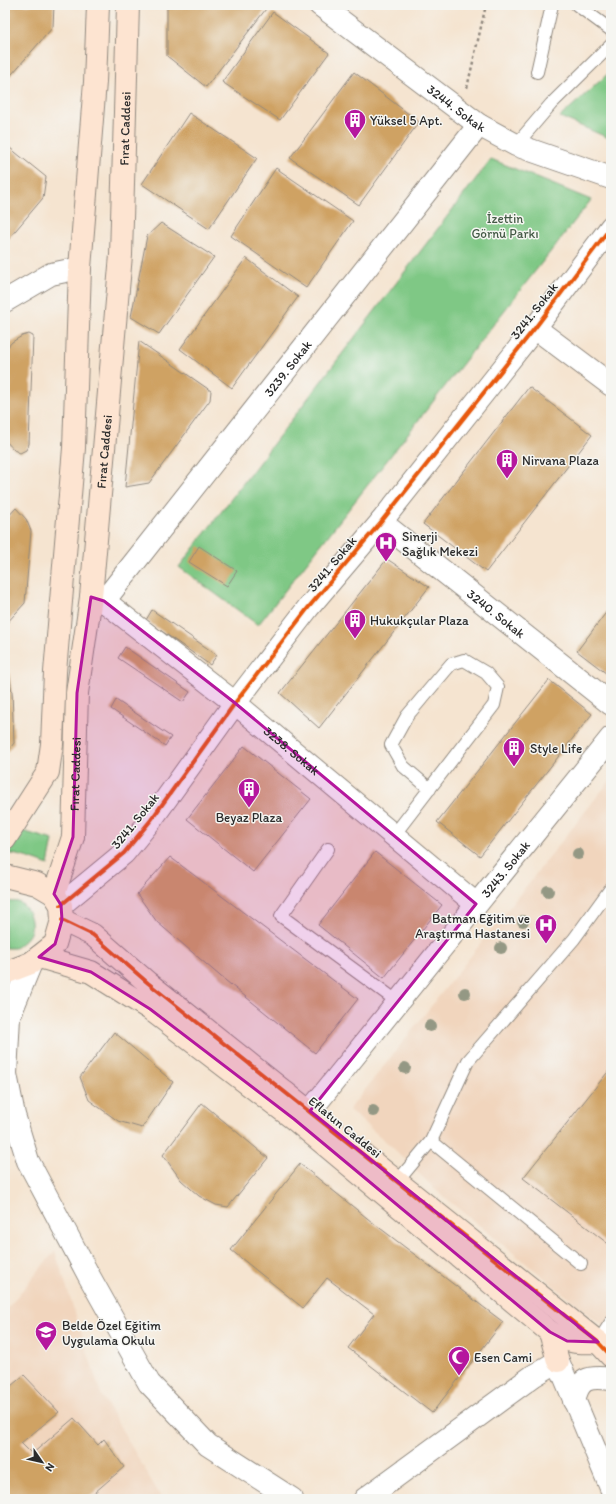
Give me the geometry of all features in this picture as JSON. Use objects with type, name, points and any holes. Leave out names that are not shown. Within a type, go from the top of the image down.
[{"type":"main road","points":[[5,839],[48,772],[52,744],[55,672],[74,448],[80,268],[95,82],[98,5]]},
{"type":"main road","name":"Fırat Caddesi","points":[[5,973],[35,960],[55,944],[59,907],[73,837],[77,693],[98,599],[121,255],[128,5]]},
{"type":"main road","name":"Eflatun Caddesi","points":[[5,876],[37,884],[59,907],[148,983],[310,1111],[604,1349]]},
{"type":"main road","name":"Eflatun Caddesi","points":[[35,960],[91,972],[150,1009],[294,1119],[550,1332],[567,1341],[578,1342],[604,1349]]},
{"type":"main road","points":[[550,1332],[558,1361]]},
{"type":"street","name":"3244. Sokak","points":[[320,5],[479,125],[516,145],[611,178]]},
{"type":"street","name":"3239. Sokak","points":[[98,599],[479,125]]},
{"type":"street","name":"3241. Sokak","points":[[59,907],[124,853],[151,820],[235,703],[308,608],[381,522],[535,328],[611,227]]},
{"type":"street","points":[[5,301],[51,274],[80,268]]},
{"type":"street","points":[[535,328],[611,385]]},
{"type":"street","name":"3240. Sokak","points":[[381,522],[611,704]]},
{"type":"street","name":"3238. Sokak","points":[[98,599],[235,703],[476,904]]},
{"type":"street","name":"3243. Sokak","points":[[310,1111],[476,904],[610,743]]},
{"type":"street","points":[[35,960],[9,1017],[6,1074],[14,1115],[28,1161],[89,1276],[149,1383],[208,1445],[292,1499]]},
{"type":"street","points":[[365,1499],[533,1376],[558,1361],[611,1488]]},
{"type":"street","points":[[574,1401],[577,1389],[584,1380],[600,1377],[611,1379]]},
{"type":"lane","points":[[537,72],[552,5]]},
{"type":"lane","points":[[577,5],[611,30]]},
{"type":"lane","points":[[516,145],[551,104],[611,45]]},
{"type":"lane","points":[[394,835],[430,789],[494,705],[498,687],[486,673],[464,660],[451,664],[446,669],[407,716],[391,745],[403,766],[430,789]]},
{"type":"lane","points":[[328,849],[281,916],[398,1002]]},
{"type":"lane","points":[[397,1182],[431,1141],[468,1061],[574,939],[611,888]]},
{"type":"lane","points":[[431,1141],[581,1264]]},
{"type":"lane","points":[[604,1349],[611,1322]]},
{"type":"path","points":[[462,112],[486,5]]},
{"type":"highlighted area","points":[[91,597],[104,601],[235,703],[476,904],[310,1111],[598,1342],[567,1341],[550,1332],[294,1119],[150,1009],[91,972],[39,957],[55,944],[62,920],[61,905],[54,894],[73,837],[77,693]]},
{"type":"shaded area","name":"Batman Eğitim ve Araştırma Hastanesi","points":[[611,779],[611,1332],[438,1192],[390,1145],[349,1110]]},
{"type":"shaded area","name":"Belde Özel Eğitim Uygulama Okulu","points":[[55,1251],[101,1394],[162,1499],[5,1499],[5,1311]]},
{"type":"green space","points":[[611,71],[611,139],[560,117]]},
{"type":"green space","name":"İzettin Görnü Parkı","points":[[491,159],[591,200],[258,625],[179,567]]},
{"type":"green space","points":[[19,830],[53,840],[48,865],[5,853]]},
{"type":"green space","points":[[5,902],[18,902],[22,904],[30,916],[31,931],[25,940],[15,948],[5,948]]},
{"type":"building","points":[[5,5],[54,5],[53,27],[5,82]]},
{"type":"building","points":[[167,5],[269,5],[206,87],[167,56]]},
{"type":"building","points":[[273,12],[329,53],[280,120],[222,82]]},
{"type":"building","name":"Yüksel 5 Apt.","points":[[354,72],[419,122],[359,205],[290,158]]},
{"type":"building","points":[[189,113],[257,158],[209,229],[142,184]]},
{"type":"building","points":[[5,144],[46,177],[43,198],[5,243]]},
{"type":"building","points":[[276,168],[353,221],[306,288],[231,236]]},
{"type":"building","points":[[161,223],[214,257],[159,334],[131,317],[147,236]]},
{"type":"building","points":[[246,258],[298,297],[232,388],[180,349]]},
{"type":"building","points":[[29,334],[33,336],[29,444],[26,450],[20,453],[14,450],[5,440],[5,350],[12,342]]},
{"type":"building","points":[[139,341],[211,391],[210,400],[149,483],[125,487]]},
{"type":"building","name":"Nirvana Plaza","points":[[529,387],[592,435],[486,572],[423,524]]},
{"type":"building","points":[[16,508],[26,519],[31,531],[25,603],[5,625],[5,520]]},
{"type":"building","points":[[199,546],[237,571],[227,586],[189,562]]},
{"type":"building","name":"Hukukçular Plaza","points":[[387,559],[429,587],[319,728],[280,693]]},
{"type":"building","points":[[611,606],[611,677],[577,651]]},
{"type":"building","points":[[152,610],[217,655],[210,665],[146,620]]},
{"type":"building","points":[[125,647],[190,692],[183,702],[118,658]]},
{"type":"building","points":[[5,672],[9,673],[12,692],[14,743],[5,755]]},
{"type":"building","name":"Style Life","points":[[549,680],[592,714],[480,856],[437,822]]},
{"type":"building","points":[[116,700],[171,737],[165,746],[111,709]]},
{"type":"building","name":"Beyaz Plaza","points":[[244,746],[311,799],[253,872],[187,819]]},
{"type":"building","points":[[375,852],[442,905],[384,978],[318,925]]},
{"type":"building","points":[[170,857],[358,999],[315,1053],[220,976],[157,922],[137,894]]},
{"type":"building","points":[[114,1032],[173,1082],[142,1128],[118,1121],[89,1100],[80,1077]]},
{"type":"building","points":[[611,1068],[611,1246],[523,1178]]},
{"type":"building","points":[[202,1103],[268,1158],[228,1207],[216,1205],[199,1196],[181,1180],[163,1155]]},
{"type":"building","points":[[300,1164],[372,1222],[503,1322],[432,1413],[348,1348],[374,1314],[327,1278],[303,1308],[231,1250]]},
{"type":"building","points":[[24,1375],[59,1412],[21,1443],[32,1454],[74,1418],[98,1445],[104,1439],[124,1467],[87,1499],[5,1499],[5,1391]]},
{"type":"cycle path","points":[[61,905],[124,853],[151,820],[235,703],[308,608],[381,522],[535,328],[611,227]]},
{"type":"cycle path","points":[[62,920],[93,935],[148,983],[598,1342],[611,1356]]},
{"type":"place","name":"Yüksel 5 Apt.","points":[[355,140]]},
{"type":"place","name":"Nirvana Plaza","points":[[507,480]]},
{"type":"place","name":"Sinerji Sağlık Mekezi","points":[[386,562]]},
{"type":"place","name":"Hukukçular Plaza","points":[[355,640]]},
{"type":"place","name":"Style Life","points":[[514,768]]},
{"type":"place","name":"Beyaz Plaza","points":[[249,808]]},
{"type":"place","name":"Batman Eğitim ve Araştırma Hastanesi","points":[[546,944]]},
{"type":"place","name":"Belde Özel Eğitim Uygulama Okulu","points":[[46,1352]]},
{"type":"place","name":"Esen Cami","points":[[459,1376]]}]
